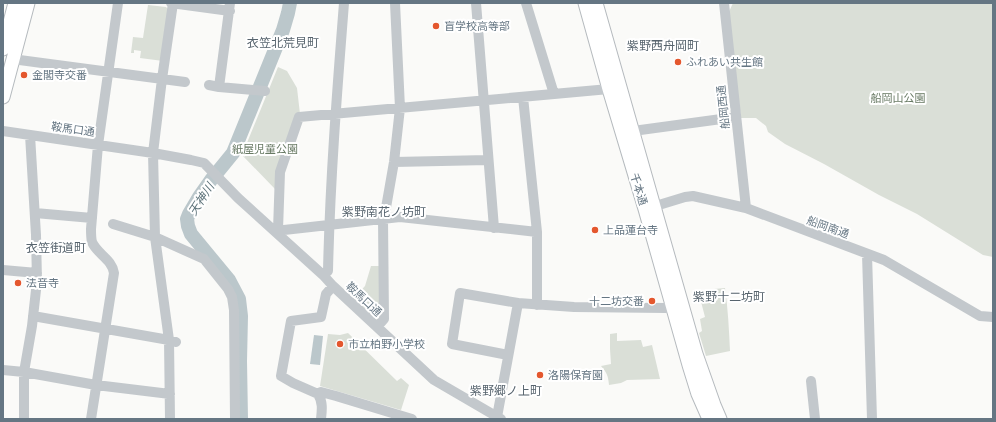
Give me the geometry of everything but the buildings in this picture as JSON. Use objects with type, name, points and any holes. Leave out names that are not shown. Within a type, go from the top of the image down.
[{"type":"main road","points":[[3,49],[6,21],[15,3]]},
{"type":"main road","points":[[3,96],[28,3]]},
{"type":"main road","name":"千本通","points":[[585,3],[614,86],[677,306],[698,394],[709,419]]},
{"type":"main road","name":"千本通","points":[[596,3],[614,86],[633,131],[649,208]]},
{"type":"main road","name":"千本通","points":[[677,306],[720,419]]},
{"type":"street","points":[[92,419],[114,273],[111,264],[98,250],[91,238],[98,145],[118,3]]},
{"type":"street","points":[[170,419],[172,341],[155,237],[153,153],[172,3],[230,7],[219,87]]},
{"type":"street","points":[[323,275],[328,271],[329,225],[344,3]]},
{"type":"street","points":[[377,327],[384,319],[384,219],[394,162],[400,108],[395,3]]},
{"type":"street","points":[[476,3],[494,228]]},
{"type":"street","points":[[526,3],[554,94]]},
{"type":"street","name":"船岡西通","points":[[724,3],[746,208]]},
{"type":"street","points":[[12,59],[185,82]]},
{"type":"street","points":[[209,85],[261,91]]},
{"type":"street","points":[[537,232],[404,217],[276,230],[280,172],[298,117],[554,94],[614,86]]},
{"type":"street","points":[[523,97],[537,232],[536,305]]},
{"type":"street","points":[[633,131],[736,117]]},
{"type":"street","name":"鞍馬口通","points":[[3,132],[153,153],[198,161],[204,164],[238,198],[276,230],[333,286],[434,380],[499,418]]},
{"type":"street","points":[[24,419],[24,372],[37,281],[30,136]]},
{"type":"street","points":[[394,162],[488,160]]},
{"type":"street","name":"船岡南通","points":[[649,208],[693,196],[746,208],[884,260],[980,316],[993,317]]},
{"type":"street","points":[[34,213],[92,218]]},
{"type":"street","points":[[113,224],[155,237],[204,259],[228,289],[232,297],[234,310],[235,419]]},
{"type":"street","points":[[867,254],[872,419]]},
{"type":"street","points":[[3,270],[37,273]]},
{"type":"street","points":[[321,419],[321,399],[318,394],[281,376],[292,321],[321,317],[326,294],[333,286]]},
{"type":"street","points":[[508,354],[452,344],[460,293],[536,305],[613,308],[666,308],[677,306]]},
{"type":"street","points":[[499,418],[508,354],[518,303]]},
{"type":"street","points":[[33,316],[172,341]]},
{"type":"street","points":[[3,370],[24,372],[96,385],[170,394]]},
{"type":"street","points":[[811,382],[814,419]]},
{"type":"street","points":[[318,394],[322,392],[412,419]]},
{"type":"green space","name":"船岡山公園","points":[[733,3],[993,3],[993,257],[983,255],[917,214],[785,144],[768,132],[766,126],[756,118],[741,118],[728,14]]},
{"type":"green space","points":[[148,5],[166,7],[169,10],[163,61],[140,58],[141,51],[134,50],[134,53],[131,53],[133,37],[143,38]]},
{"type":"green space","name":"紙屋児童公園","points":[[278,67],[287,71],[297,88],[300,114],[275,189],[242,155]]},
{"type":"green space","points":[[371,266],[379,266],[379,319],[376,321],[353,299],[365,286]]},
{"type":"green space","points":[[725,288],[730,351],[706,356],[699,333],[702,331],[700,319],[705,317],[699,294],[714,289]]},
{"type":"green space","points":[[348,333],[397,381],[401,378],[409,385],[401,410],[320,386],[328,334],[340,335]]},
{"type":"green space","points":[[617,333],[617,341],[641,340],[643,347],[652,345],[660,379],[627,380],[621,383],[609,385],[607,374],[601,366],[611,364],[610,334]]},
{"type":"shaded area","points":[[314,335],[323,336],[320,365],[310,364]]},
{"type":"waterway","name":"天神川","points":[[241,419],[241,316],[239,299],[229,280],[191,234],[187,219],[199,197],[233,153],[283,30],[290,3]]},
{"type":"place","name":"盲学校高等部","points":[[436,26]]},
{"type":"place","name":"ふれあい共生館","points":[[678,62]]},
{"type":"place","name":"金閣寺交番","points":[[24,75]]},
{"type":"place","name":"上品蓮台寺","points":[[595,230]]},
{"type":"place","name":"法音寺","points":[[18,283]]},
{"type":"place","name":"十二坊交番","points":[[652,301]]},
{"type":"place","name":"市立柏野小学校","points":[[340,344]]},
{"type":"place","name":"洛陽保育園","points":[[540,375]]},
{"type":"district","name":"衣笠北荒見町","points":[[283,42]]},
{"type":"district","name":"紫野西舟岡町","points":[[663,45]]},
{"type":"district","name":"紫野南花ノ坊町","points":[[384,211]]},
{"type":"district","name":"衣笠街道町","points":[[56,247]]},
{"type":"district","name":"紫野十二坊町","points":[[729,296]]},
{"type":"district","name":"紫野郷ノ上町","points":[[506,390]]}]
